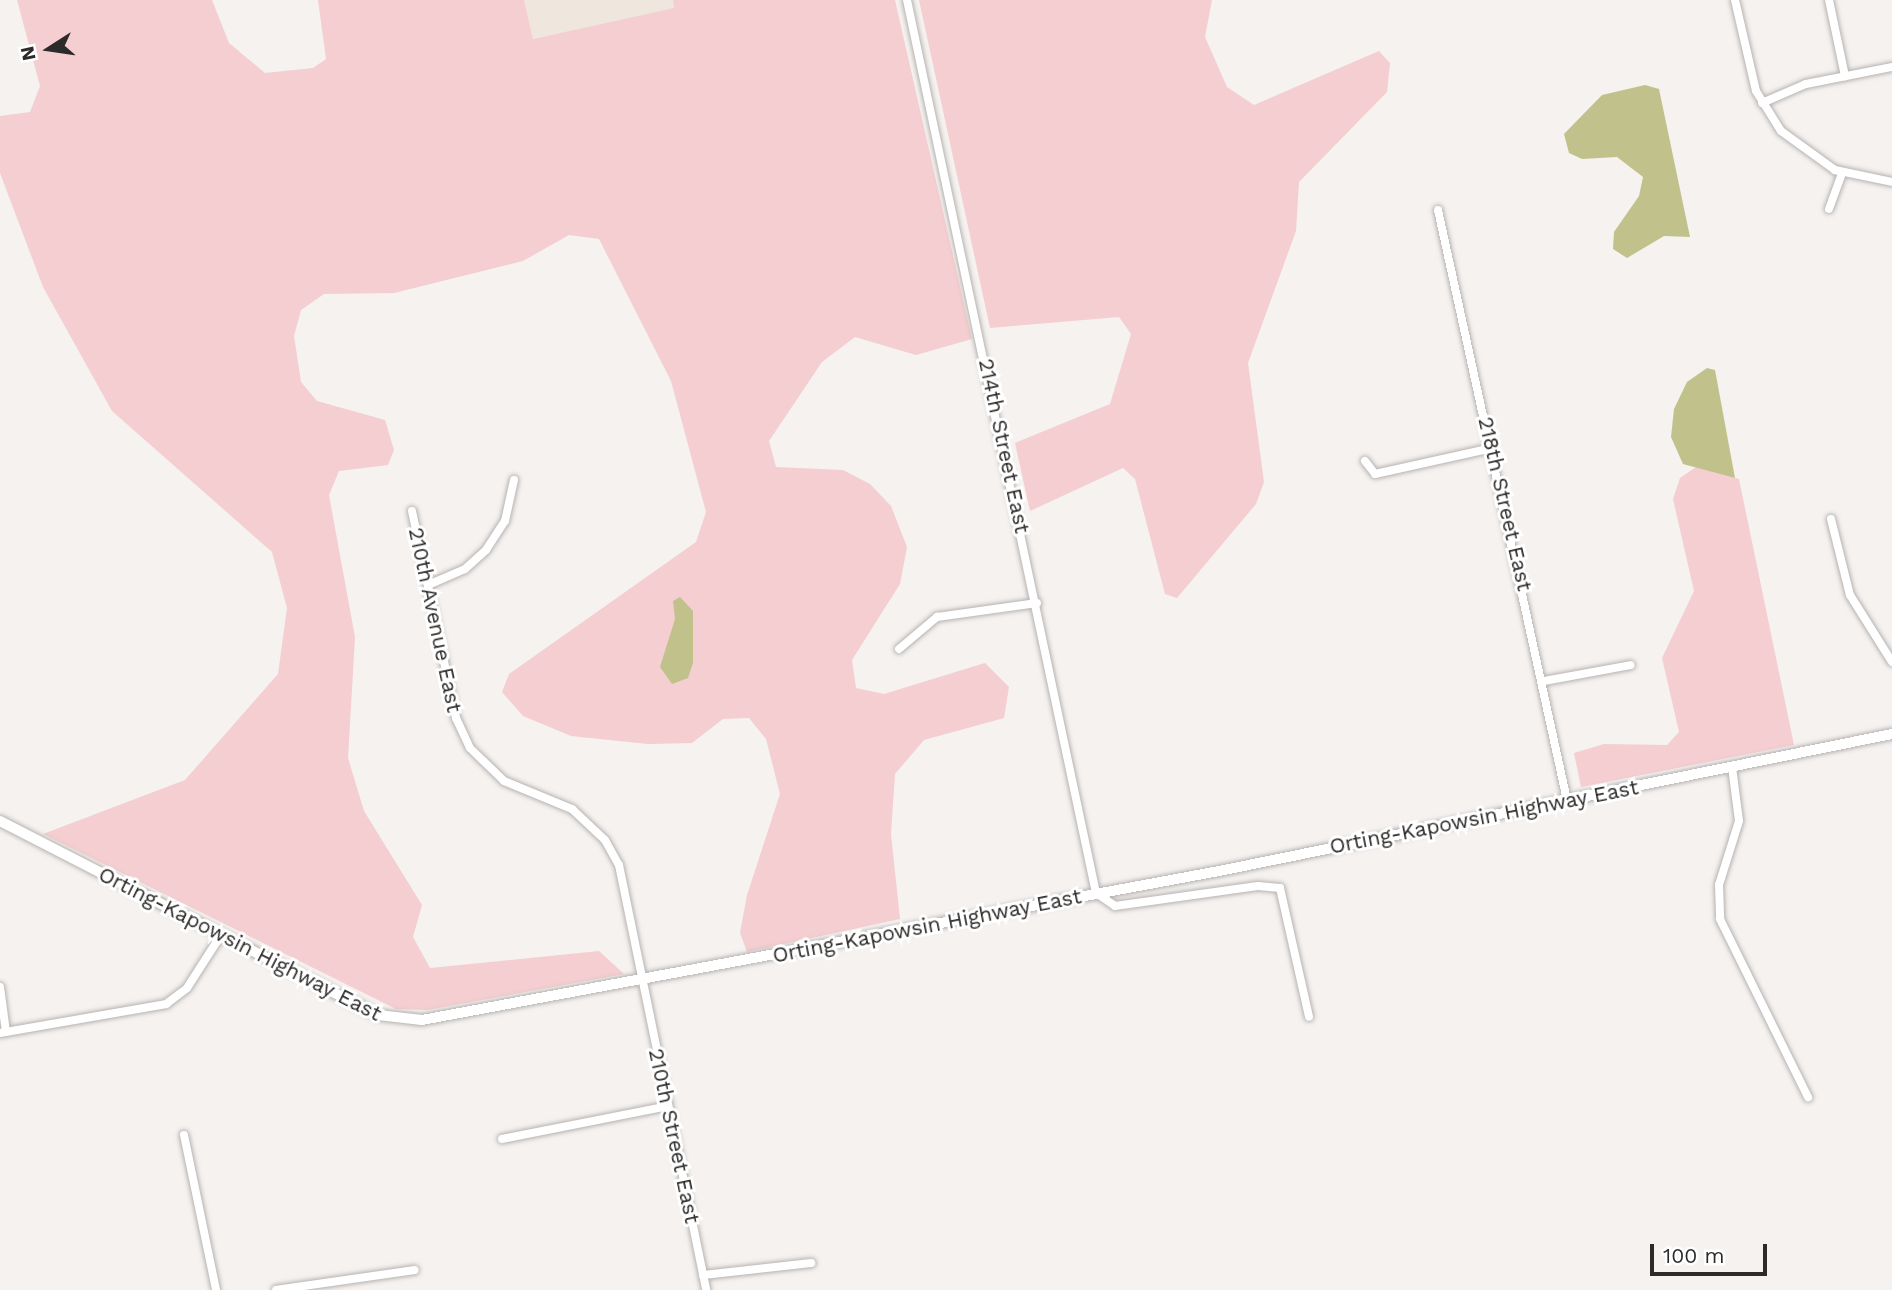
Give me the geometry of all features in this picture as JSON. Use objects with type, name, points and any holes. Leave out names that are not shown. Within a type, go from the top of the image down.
[{"type":"main road","name":"Orting-Kapowsin Highway East","points":[[0,821],[391,1019],[447,1018],[1096,893],[1892,734]]},
{"type":"street","name":"214th Street East","points":[[907,0],[1037,603],[1096,893]]},
{"type":"street","points":[[1735,0],[1762,103],[1794,144],[1842,173],[1892,182]]},
{"type":"street","points":[[1829,0],[1845,76]]},
{"type":"street","points":[[1762,103],[1845,76],[1892,67]]},
{"type":"street","points":[[1829,209],[1842,173]]},
{"type":"street","name":"218th Street East","points":[[1438,210],[1544,681],[1567,800]]},
{"type":"street","points":[[1364,461],[1375,474],[1492,448]]},
{"type":"street","points":[[428,585],[465,569],[486,550],[505,521],[514,480]]},
{"type":"street","name":"210th Avenue East","points":[[412,511],[462,734],[493,773],[562,803],[605,840],[628,891],[643,981]]},
{"type":"street","points":[[1831,519],[1850,595],[1892,662]]},
{"type":"street","points":[[899,649],[937,617],[1037,603]]},
{"type":"street","points":[[1544,681],[1631,665]]},
{"type":"street","points":[[1732,767],[1739,821],[1719,885],[1720,919],[1808,1097]]},
{"type":"street","points":[[1096,893],[1115,906],[1258,886],[1280,888],[1309,1017]]},
{"type":"street","points":[[0,987],[3,1032],[173,1001],[221,935]]},
{"type":"street","name":"210th Street East","points":[[643,981],[706,1290]]},
{"type":"street","points":[[502,1139],[668,1106]]},
{"type":"street","points":[[184,1135],[216,1290]]},
{"type":"street","points":[[703,1275],[811,1263]]},
{"type":"street","points":[[276,1290],[415,1270]]},
{"type":"shaded area","points":[[17,0],[212,0],[229,43],[265,73],[313,68],[326,59],[318,0],[524,0],[533,39],[674,8],[673,0],[895,0],[972,339],[916,355],[855,337],[822,362],[769,441],[776,467],[843,470],[870,484],[891,506],[907,547],[900,584],[852,660],[856,688],[884,694],[985,663],[1009,687],[1004,718],[924,740],[895,774],[891,834],[900,919],[747,952],[740,933],[747,895],[780,794],[766,739],[749,718],[723,719],[692,743],[648,744],[571,736],[523,716],[502,692],[509,674],[696,542],[706,512],[671,381],[599,239],[569,235],[523,261],[394,293],[324,294],[301,310],[294,336],[301,382],[317,401],[385,420],[394,450],[388,465],[339,471],[329,495],[355,637],[348,758],[364,811],[422,905],[413,937],[430,968],[599,951],[624,974],[428,1010],[396,1009],[43,834],[185,780],[278,674],[287,608],[272,552],[112,411],[43,287],[0,173],[0,116],[30,112],[40,86]]},
{"type":"shaded area","points":[[524,0],[673,0],[675,8],[533,39]]},
{"type":"shaded area","points":[[919,0],[1212,0],[1205,37],[1227,87],[1254,105],[1379,51],[1390,63],[1387,92],[1299,182],[1296,231],[1248,363],[1264,482],[1256,504],[1177,598],[1165,594],[1135,479],[1123,468],[1030,511],[1015,443],[1110,404],[1131,334],[1119,317],[990,328]]},
{"type":"shaded area","points":[[1645,85],[1659,89],[1690,237],[1664,236],[1627,258],[1613,249],[1614,232],[1639,196],[1643,177],[1617,157],[1582,159],[1569,153],[1564,134],[1602,95]]},
{"type":"shaded area","points":[[1707,368],[1715,370],[1735,478],[1683,464],[1671,437],[1674,409],[1687,382]]},
{"type":"shaded area","points":[[1696,467],[1739,479],[1794,745],[1581,787],[1574,753],[1604,744],[1667,745],[1679,732],[1662,658],[1694,591],[1673,499],[1680,478]]},
{"type":"shaded area","points":[[680,597],[693,611],[693,663],[688,678],[672,684],[660,667],[675,619],[673,601]]}]
